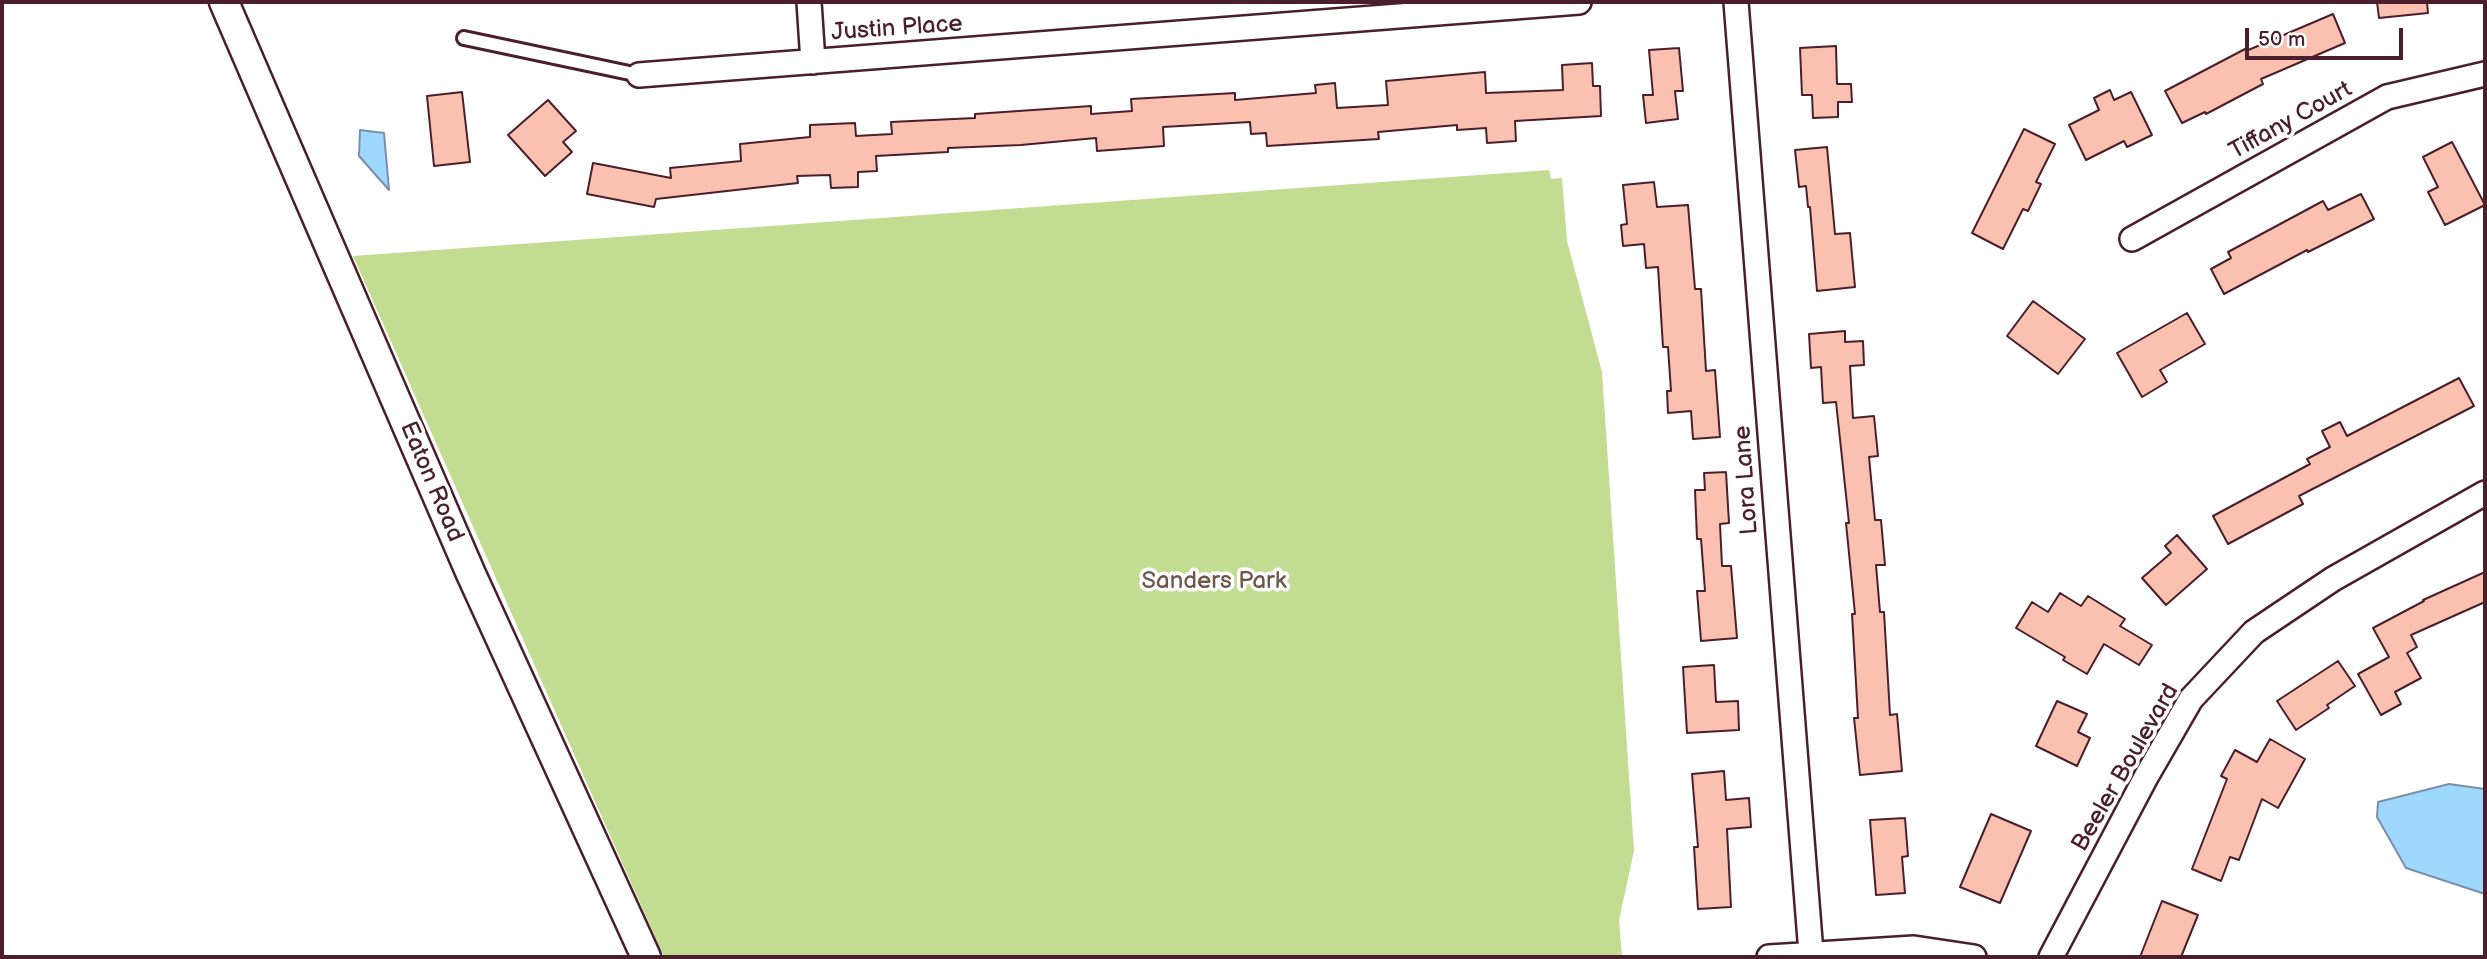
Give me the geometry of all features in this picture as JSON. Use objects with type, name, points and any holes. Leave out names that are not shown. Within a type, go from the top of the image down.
[{"type":"street","name":"Eaton Road","points":[[225,2],[471,574],[646,957]]},
{"type":"street","points":[[809,2],[813,62]]},
{"type":"street","name":"Justin Place","points":[[639,75],[1579,2]]},
{"type":"street","name":"Lora Lane","points":[[1736,2],[1811,953]]},
{"type":"street","name":"Tiffany Court","points":[[2132,239],[2387,97],[2485,74]]},
{"type":"street","name":"Beeler Boulevard","points":[[2051,957],[2191,699],[2254,632],[2333,579],[2485,493]]},
{"type":"street","points":[[1769,957],[1914,948],[1974,957]]},
{"type":"lane","points":[[464,38],[639,75]]},
{"type":"green space","name":"Sanders Park","points":[[1549,170],[1551,179],[1562,178],[1567,241],[1602,372],[1634,851],[1619,920],[1622,957],[664,957],[353,256]]},
{"type":"water","points":[[360,130],[384,133],[389,190],[359,156]]},
{"type":"water","points":[[2449,784],[2485,789],[2485,894],[2406,868],[2377,817],[2378,802]]},
{"type":"building","points":[[2377,2],[2427,2],[2428,13],[2379,18]]},
{"type":"building","points":[[2333,14],[2345,43],[2261,79],[2263,84],[2206,114],[2205,112],[2182,123],[2165,91],[2245,49],[2246,51]]},
{"type":"building","points":[[1836,46],[1837,84],[1851,84],[1852,102],[1838,102],[1838,117],[1813,118],[1812,95],[1802,95],[1800,48]]},
{"type":"building","points":[[1679,48],[1683,91],[1675,91],[1678,119],[1646,123],[1643,95],[1653,95],[1649,50]]},
{"type":"building","points":[[1592,63],[1593,86],[1600,86],[1601,116],[1515,121],[1516,141],[1487,143],[1486,128],[1457,130],[1457,125],[1378,132],[1379,139],[1267,146],[1266,133],[1251,134],[1250,122],[1163,127],[1164,146],[1097,151],[1096,138],[948,148],[948,152],[876,156],[877,171],[858,172],[858,187],[831,188],[830,175],[797,176],[798,183],[656,199],[654,207],[587,194],[593,163],[671,178],[670,168],[741,161],[740,144],[810,137],[810,125],[855,123],[856,136],[892,134],[891,122],[975,118],[975,114],[1091,106],[1091,114],[1132,111],[1131,99],[1235,93],[1235,100],[1316,93],[1315,85],[1335,83],[1337,108],[1388,105],[1386,81],[1485,72],[1486,93],[1563,90],[1562,65]]},
{"type":"building","points":[[2110,90],[2114,100],[2131,92],[2152,135],[2127,147],[2124,141],[2086,160],[2069,125],[2099,110],[2094,98]]},
{"type":"building","points":[[462,92],[470,162],[434,166],[427,96]]},
{"type":"building","points":[[548,100],[576,131],[563,142],[572,152],[545,176],[508,135]]},
{"type":"building","points":[[2024,129],[2055,144],[2036,182],[2041,184],[2028,211],[2023,209],[2003,249],[1972,233]]},
{"type":"building","points":[[2452,142],[2485,205],[2445,225],[2428,192],[2438,187],[2423,157]]},
{"type":"building","points":[[1827,147],[1835,234],[1850,233],[1855,287],[1817,291],[1810,207],[1806,186],[1799,187],[1795,150]]},
{"type":"building","points":[[1654,182],[1657,207],[1688,205],[1695,289],[1701,289],[1706,371],[1715,370],[1720,437],[1693,439],[1691,411],[1668,413],[1667,391],[1671,391],[1668,347],[1663,347],[1658,267],[1646,268],[1644,244],[1623,246],[1621,225],[1627,224],[1623,185]]},
{"type":"building","points":[[2361,194],[2374,219],[2308,252],[2307,250],[2224,294],[2211,269],[2231,258],[2228,252],[2323,201],[2328,210]]},
{"type":"building","points":[[2033,301],[2085,339],[2058,374],[2007,336]]},
{"type":"building","points":[[2187,313],[2205,344],[2160,370],[2167,382],[2142,397],[2117,353]]},
{"type":"building","points":[[1845,331],[1845,342],[1863,341],[1864,365],[1850,366],[1853,418],[1874,416],[1878,456],[1869,457],[1875,520],[1881,520],[1885,565],[1876,565],[1880,612],[1884,612],[1890,715],[1897,714],[1902,771],[1860,775],[1854,718],[1858,718],[1852,614],[1855,614],[1846,523],[1849,523],[1836,402],[1823,403],[1821,367],[1811,368],[1809,334]]},
{"type":"building","points":[[2459,378],[2474,406],[2299,496],[2303,504],[2228,544],[2213,516],[2310,464],[2307,459],[2330,447],[2322,431],[2340,422],[2347,436]]},
{"type":"building","points":[[1726,472],[1729,523],[1720,524],[1722,566],[1731,566],[1737,638],[1701,641],[1697,591],[1705,591],[1701,539],[1697,539],[1695,490],[1705,490],[1704,473]]},
{"type":"building","points":[[2177,535],[2207,569],[2166,605],[2142,578],[2171,553],[2165,546]]},
{"type":"building","points":[[2485,572],[2485,602],[2411,635],[2417,647],[2407,653],[2421,678],[2395,692],[2401,704],[2381,715],[2358,674],[2389,657],[2373,628],[2423,600]]},
{"type":"building","points":[[2060,593],[2081,606],[2088,596],[2125,619],[2120,626],[2152,645],[2139,665],[2104,644],[2087,674],[2063,660],[2065,657],[2016,628],[2032,602],[2048,612]]},
{"type":"building","points":[[2338,661],[2355,686],[2296,730],[2277,701]]},
{"type":"building","points":[[1714,665],[1716,702],[1738,701],[1739,730],[1687,733],[1683,667]]},
{"type":"building","points":[[2057,701],[2087,714],[2078,732],[2090,738],[2077,766],[2036,746]]},
{"type":"building","points":[[2270,739],[2305,759],[2278,808],[2262,799],[2239,860],[2230,857],[2221,881],[2192,869],[2227,779],[2221,776],[2235,750],[2257,762]]},
{"type":"building","points":[[1724,771],[1726,800],[1749,798],[1751,827],[1727,829],[1731,907],[1698,909],[1694,847],[1698,847],[1692,774]]},
{"type":"building","points":[[1991,814],[2031,831],[2000,903],[1960,887]]},
{"type":"building","points":[[1905,818],[1908,856],[1902,857],[1905,893],[1876,895],[1870,820]]},
{"type":"building","points":[[2162,901],[2198,915],[2181,957],[2140,957]]}]
